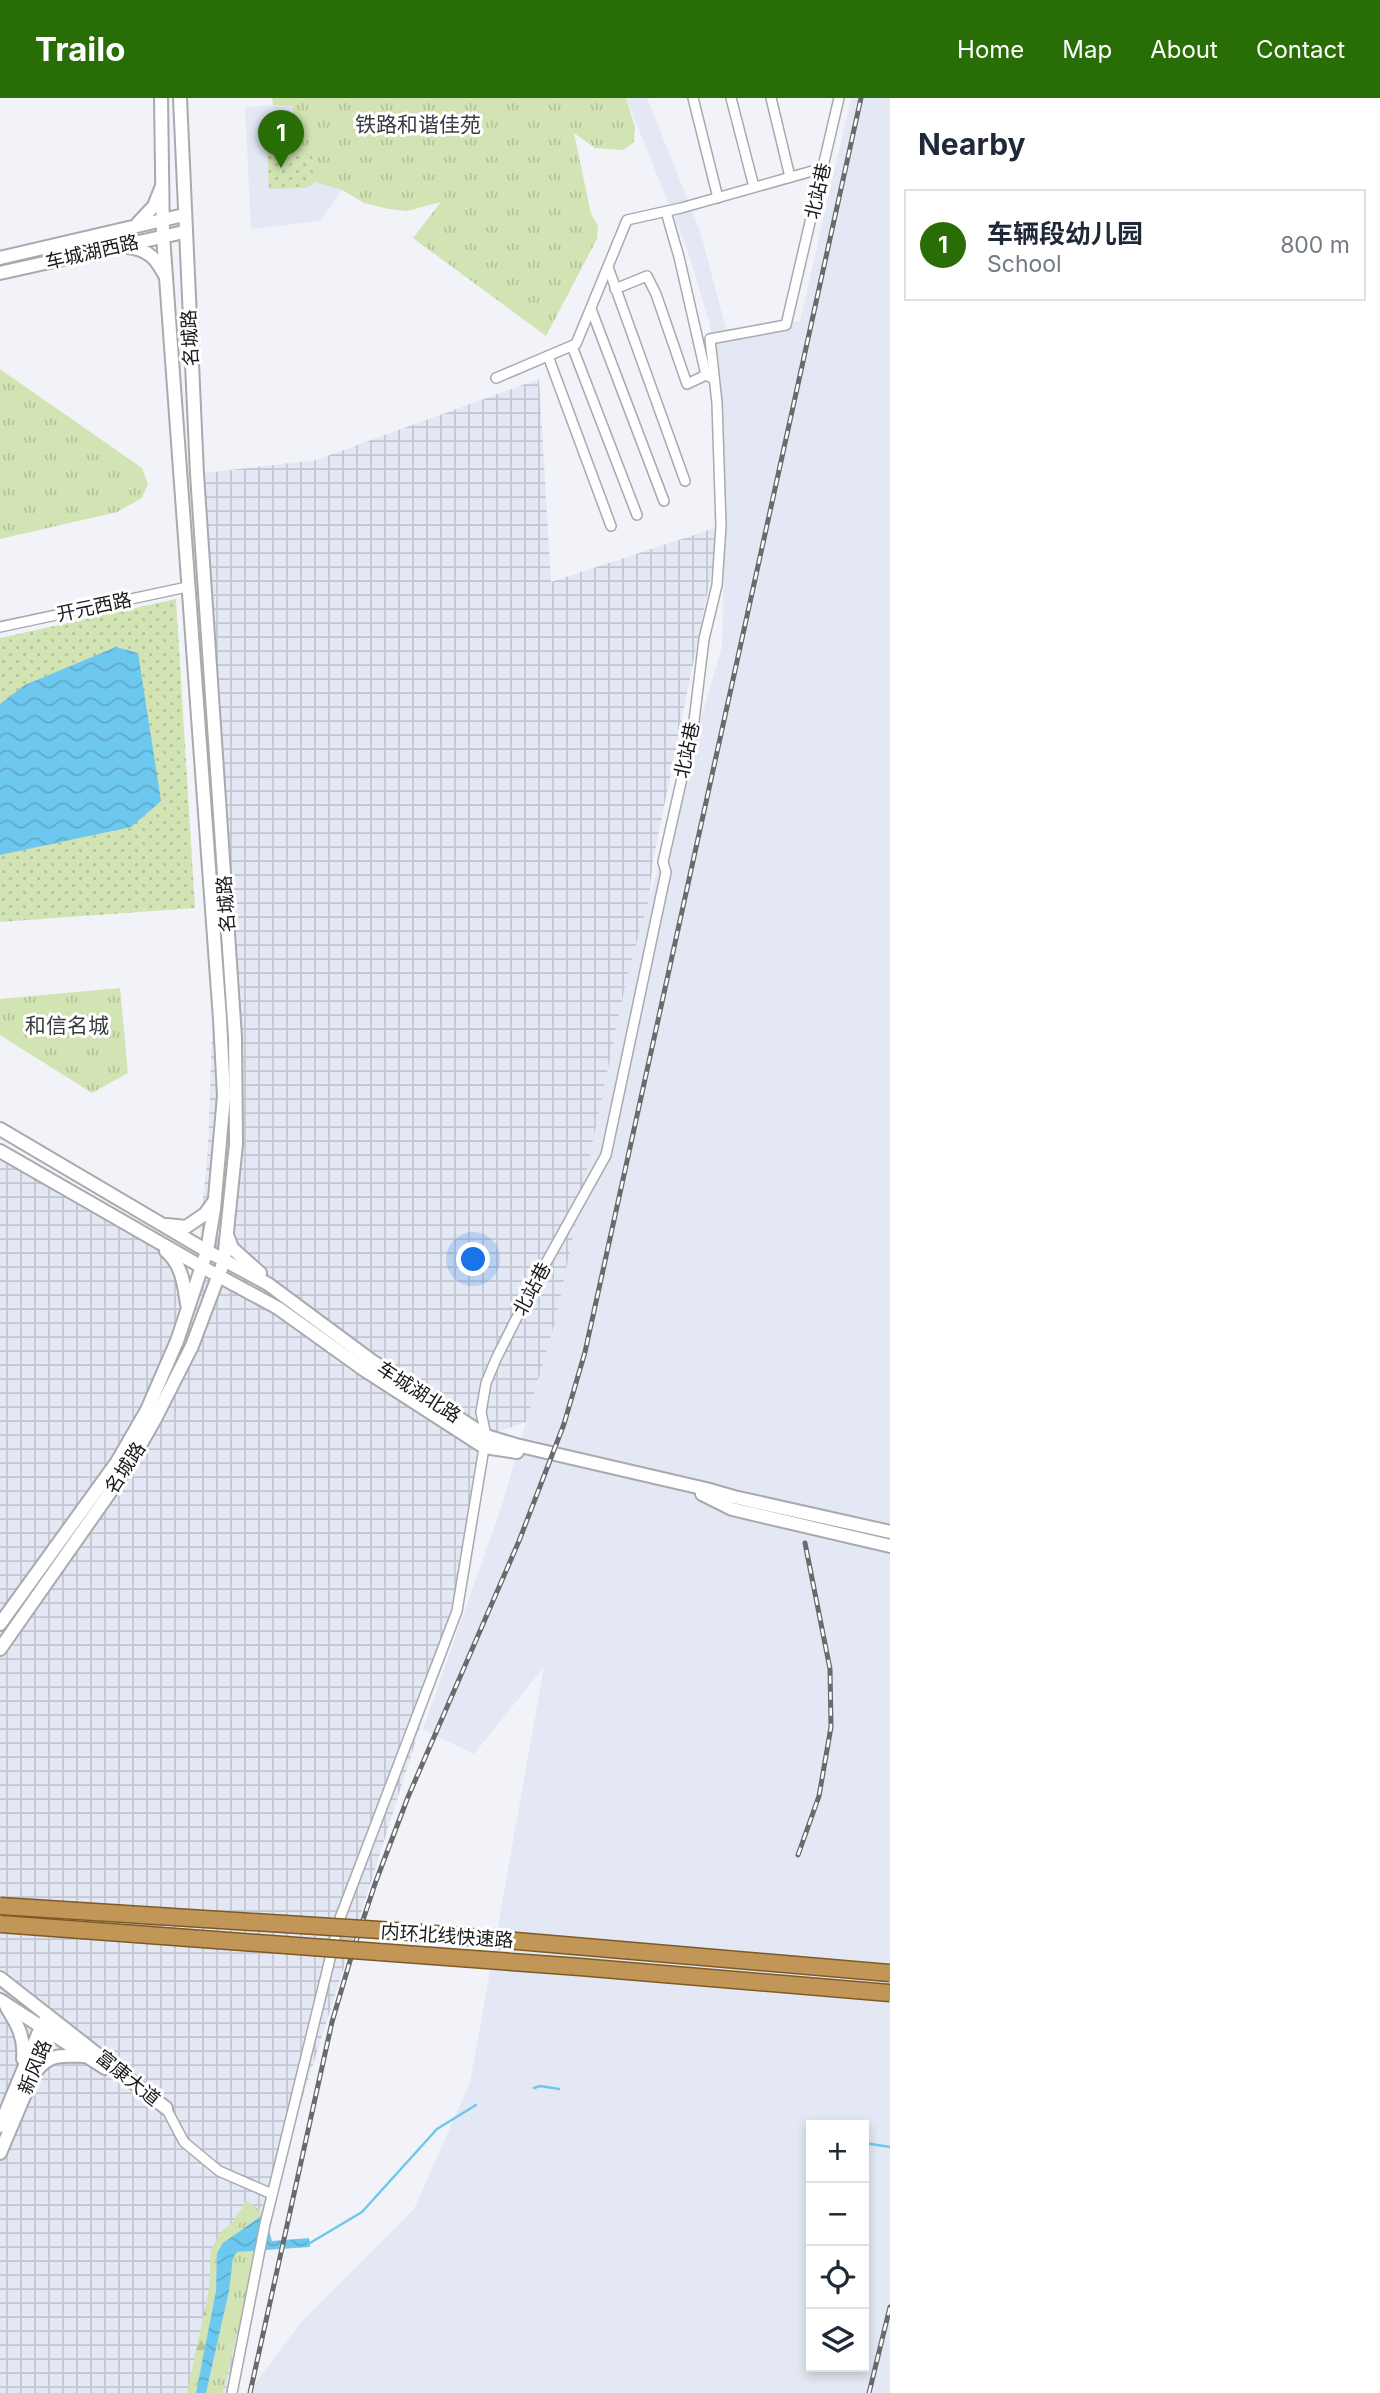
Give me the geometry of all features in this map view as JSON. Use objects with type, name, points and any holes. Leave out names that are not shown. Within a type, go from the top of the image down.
[{"type":"highway","name":"内环北线快速路","points":[[0,1906],[411,1932],[890,1973]]},
{"type":"highway","name":"内环北线快速路","points":[[0,1924],[890,1993]]},
{"type":"main road","name":"名城路","points":[[0,1624],[117,1462],[147,1410],[188,1310],[202,1267],[215,1200],[224,1096],[163,236],[161,98]]},
{"type":"main road","name":"名城路","points":[[0,1649],[127,1468],[187,1355],[224,1261],[236,1144],[235,1037],[197,474],[180,98]]},
{"type":"main road","points":[[136,225],[154,206],[162,186]]},
{"type":"main road","name":"车城湖西路","points":[[0,258],[184,215]]},
{"type":"main road","name":"车城湖西路","points":[[0,273],[184,232]]},
{"type":"main road","points":[[121,246],[143,249],[156,258],[166,277]]},
{"type":"main road","name":"车城湖北路","points":[[0,1129],[224,1261],[268,1284],[485,1441],[516,1445],[890,1532]]},
{"type":"main road","name":"车城湖北路","points":[[0,1151],[278,1308],[366,1371],[485,1441],[516,1452],[705,1495],[732,1509],[890,1546]]},
{"type":"main road","points":[[163,1225],[186,1227],[205,1214],[215,1200]]},
{"type":"main road","points":[[227,1234],[232,1248],[243,1260],[369,1352],[372,1361]]},
{"type":"main road","points":[[156,1241],[174,1258],[184,1279],[188,1310]]},
{"type":"main road","points":[[205,1311],[215,1297],[229,1292],[245,1291]]},
{"type":"main road","name":"富康大道","points":[[0,1978],[166,2108]]},
{"type":"main road","points":[[1,2001],[19,2026],[27,2074]]},
{"type":"main road","name":"富康大道","points":[[1,2001],[166,2108]]},
{"type":"main road","name":"新风路","points":[[0,2154],[27,2074],[45,2030],[53,2018]]},
{"type":"main road","points":[[27,2074],[55,2056],[87,2056]]},
{"type":"main road","name":"新风路","points":[[0,2126],[27,2074]]},
{"type":"street","points":[[693,98],[718,198]]},
{"type":"street","points":[[732,98],[754,187]]},
{"type":"street","points":[[771,98],[790,177]]},
{"type":"street","name":"北站巷","points":[[232,2393],[272,2194],[340,1918],[457,1611],[485,1441],[481,1412],[486,1383],[527,1297],[606,1155],[666,872],[663,862],[693,729],[704,639],[717,584],[721,526],[710,377],[710,339],[786,325],[839,98]]},
{"type":"street","points":[[496,378],[576,344],[627,220],[823,169]]},
{"type":"street","points":[[615,289],[647,276],[656,294],[687,384],[710,377],[666,212]]},
{"type":"street","points":[[608,267],[685,481]]},
{"type":"street","points":[[590,309],[664,501]]},
{"type":"street","points":[[572,346],[637,515]]},
{"type":"street","points":[[548,356],[611,526]]},
{"type":"street","name":"开元西路","points":[[0,627],[187,587]]},
{"type":"street","points":[[166,2108],[184,2142],[219,2171],[272,2194]]},
{"type":"shaded area","points":[[626,98],[647,98],[700,231],[726,329],[800,321],[851,98],[890,98],[890,2393],[248,2393],[301,2322],[414,2209],[470,2083],[544,1667],[474,1754],[423,1729],[502,1505],[556,1318],[628,972],[722,646],[725,536],[718,388],[710,324],[688,252]]},
{"type":"shaded area","points":[[293,106],[292,153],[312,152],[315,182],[342,190],[320,221],[251,229],[245,107]]},
{"type":"shaded area","points":[[539,379],[551,582],[721,526],[653,861],[649,899],[628,972],[556,1318],[526,1422],[486,1436],[457,1611],[272,2194],[230,2393],[0,2393],[0,1151],[174,1258],[182,1300],[198,1255],[208,1148],[215,946],[197,474],[316,460]]},
{"type":"green space","points":[[272,98],[626,98],[635,127],[634,142],[624,150],[595,148],[574,133],[591,214],[598,225],[597,239],[546,336],[413,238],[441,202],[407,211],[389,209],[364,203],[342,190],[315,182],[312,152],[292,153],[293,106],[273,105]]},
{"type":"green space","points":[[267,137],[292,138],[292,153],[312,152],[315,182],[306,188],[269,189]]},
{"type":"green space","points":[[0,369],[142,468],[148,484],[142,498],[117,512],[0,539]]},
{"type":"green space","points":[[176,599],[195,908],[0,922],[0,638]]},
{"type":"green space","points":[[120,988],[128,1073],[92,1093],[0,1035],[0,999]]},
{"type":"green space","points":[[246,2200],[264,2214],[223,2243],[247,2214],[241,2210]]},
{"type":"green space","points":[[242,2210],[247,2214],[217,2252],[216,2291],[196,2393],[187,2393],[209,2289],[211,2249],[221,2232]]},
{"type":"green space","points":[[257,2251],[223,2393],[206,2393],[229,2291],[233,2258],[237,2252]]},
{"type":"water","points":[[116,647],[138,653],[161,801],[131,827],[0,855],[0,704],[25,685]]},
{"type":"water","points":[[264,2214],[272,2241],[309,2238],[310,2247],[237,2252],[233,2258],[229,2291],[206,2393],[196,2393],[216,2291],[217,2253],[223,2243]]},
{"type":"waterway","points":[[534,2088],[540,2086],[559,2089]]},
{"type":"waterway","points":[[308,2243],[362,2212],[437,2129],[476,2105]]},
{"type":"waterway","points":[[869,2144],[890,2147]]},
{"type":"railway","points":[[250,2393],[332,2022],[355,1944],[408,1797],[519,1541],[564,1424],[585,1352],[861,98]]},
{"type":"railway","points":[[798,1855],[819,1796],[831,1727],[830,1669],[805,1543]]},
{"type":"railway","points":[[869,2393],[890,2307]]},
{"type":"place","name":"车辆段幼儿园","points":[[281,168]]},
{"type":"district","name":"铁路和谐佳苑","points":[[418,124]]},
{"type":"district","name":"和信名城","points":[[67,1025]]}]
